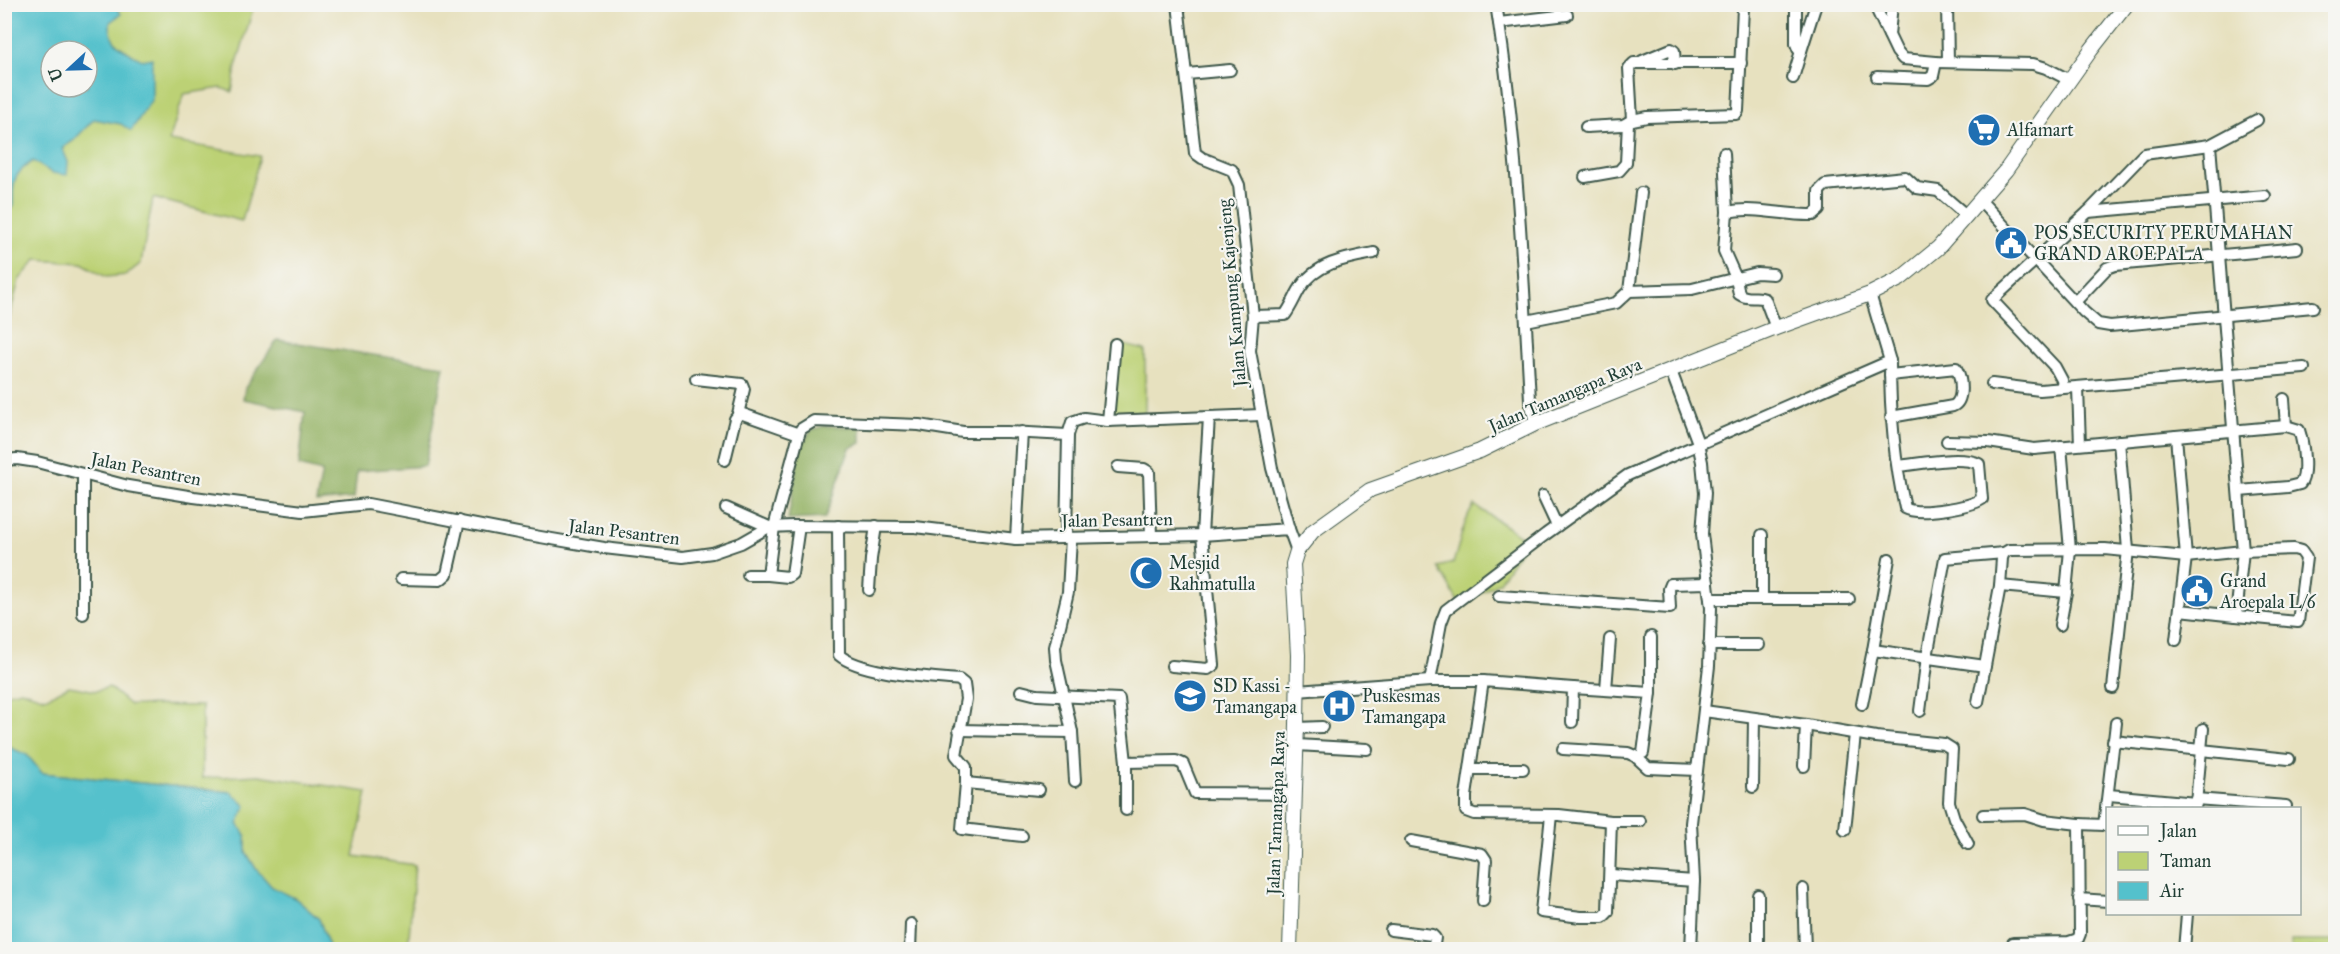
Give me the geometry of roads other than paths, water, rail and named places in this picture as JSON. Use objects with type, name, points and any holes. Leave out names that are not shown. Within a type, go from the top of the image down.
[{"type":"main road","name":"Jalan Tamangapa Raya","points":[[1290,950],[1297,745],[1293,564],[1297,551],[1313,531],[1370,490],[1480,451],[1535,424],[1776,328],[1870,294],[1900,279],[1926,259],[1967,216],[2025,146],[2069,80],[2127,4]]},
{"type":"street","name":"Jalan Kampung Kajenjeng","points":[[1178,4],[1195,153],[1208,161],[1232,170],[1239,185],[1253,316],[1250,351],[1272,468],[1289,529]]},
{"type":"street","points":[[1496,4],[1520,202],[1530,400],[1535,424]]},
{"type":"street","points":[[1586,127],[1647,117],[1732,116],[1738,111],[1743,8],[1746,4]]},
{"type":"street","points":[[1796,4],[1796,44],[1798,50],[1802,51]]},
{"type":"street","points":[[1793,78],[1816,4]]},
{"type":"street","points":[[1874,4],[1903,59]]},
{"type":"street","points":[[1889,36],[1892,4]]},
{"type":"street","points":[[1947,4],[1948,62]]},
{"type":"street","points":[[1499,23],[1567,15]]},
{"type":"street","points":[[1903,59],[2033,64],[2069,80]]},
{"type":"street","points":[[1896,79],[1903,59]]},
{"type":"street","points":[[1877,77],[1928,78],[1933,76],[1936,62]]},
{"type":"street","points":[[1585,177],[1619,171],[1626,163],[1630,121],[1629,68],[1634,63],[1741,63]]},
{"type":"street","points":[[1187,74],[1230,70]]},
{"type":"street","points":[[2063,388],[2060,373],[1992,300],[2088,212],[2147,153],[2210,145],[2257,120]]},
{"type":"street","points":[[2210,145],[2243,551],[2236,616]]},
{"type":"street","points":[[1724,153],[1727,212],[1724,251],[1736,278],[1739,294],[1745,298],[1752,299],[1760,296],[1765,298],[1776,328]]},
{"type":"street","points":[[1727,212],[1751,208],[1779,214],[1813,215],[1819,210],[1819,191],[1825,185],[1905,177],[1917,188],[1938,191],[1967,216]]},
{"type":"street","points":[[1526,321],[1616,303],[1629,291],[1641,193]]},
{"type":"street","points":[[2088,212],[2265,196]]},
{"type":"street","points":[[1980,200],[2098,324],[2110,326],[2313,307]]},
{"type":"street","points":[[2075,302],[2111,266],[2297,248]]},
{"type":"street","points":[[1253,316],[1285,315],[1300,288],[1323,267],[1341,259],[1374,253]]},
{"type":"street","points":[[1629,291],[1692,289],[1757,273],[1773,274]]},
{"type":"street","points":[[1870,294],[1890,361],[1891,417],[1898,466],[1905,508],[1911,512],[1975,504],[1982,499],[1981,469],[1976,462],[1960,461],[1898,466]]},
{"type":"street","points":[[1108,421],[1114,344]]},
{"type":"street","points":[[1430,681],[1441,623],[1446,610],[1628,475],[1890,361]]},
{"type":"street","points":[[1890,375],[1956,368],[1959,372],[1960,389],[1960,399],[1956,405],[1891,417]]},
{"type":"street","points":[[1992,384],[2040,390],[2304,368]]},
{"type":"street","points":[[1671,371],[1698,443],[1704,476],[1702,534],[1710,599],[1709,666],[1691,823],[1694,881],[1691,950]]},
{"type":"street","points":[[696,379],[742,384],[744,389],[726,460]]},
{"type":"street","points":[[2078,388],[2080,444]]},
{"type":"street","points":[[2284,399],[2286,426]]},
{"type":"street","points":[[738,414],[743,413],[799,434]]},
{"type":"street","points":[[1075,781],[1072,732],[1055,647],[1068,592],[1069,426],[1077,419],[1108,421],[1261,415]]},
{"type":"street","points":[[1172,666],[1208,669],[1214,664],[1202,535],[1209,417]]},
{"type":"street","points":[[768,575],[772,527],[799,434],[801,429],[814,421],[919,425],[963,432],[1068,435]]},
{"type":"street","points":[[1947,441],[1980,441],[2034,449],[2286,426],[2299,430],[2302,438],[2303,480],[2300,484],[2239,491]]},
{"type":"street","points":[[1016,539],[1022,432]]},
{"type":"street","points":[[2176,435],[2186,557],[2176,640]]},
{"type":"street","points":[[2113,688],[2128,550],[2119,441]]},
{"type":"street","points":[[2060,625],[2070,550],[2061,446]]},
{"type":"street","name":"Jalan Pesantren","points":[[4,460],[37,462],[128,486],[281,509],[303,511],[368,504],[604,548],[683,557],[712,554],[741,543],[772,527],[915,527],[1016,539],[1202,535],[1289,529]]},
{"type":"street","points":[[1118,467],[1149,472],[1151,536]]},
{"type":"street","points":[[83,474],[83,614]]},
{"type":"street","points":[[1543,496],[1557,526]]},
{"type":"street","points":[[726,508],[772,527]]},
{"type":"street","points":[[401,579],[440,580],[447,574],[459,521]]},
{"type":"street","points":[[748,574],[788,577],[792,574],[799,526]]},
{"type":"street","points":[[838,526],[839,655],[865,666],[893,673],[959,680],[964,684],[966,699],[956,755],[966,767],[962,829],[1022,836]]},
{"type":"street","points":[[869,590],[876,526]]},
{"type":"street","points":[[1289,529],[1297,551]]},
{"type":"street","points":[[1762,535],[1762,599]]},
{"type":"street","points":[[1920,711],[1927,657],[1944,605],[1946,558],[2004,553],[2009,549],[2128,550],[2186,557],[2294,549],[2301,551],[2306,558],[2298,622],[2180,610]]},
{"type":"street","points":[[1978,702],[2004,553]]},
{"type":"street","points":[[1862,704],[1889,559]]},
{"type":"street","points":[[1499,596],[1670,608],[1671,584],[1708,583]]},
{"type":"street","points":[[2000,586],[2066,592]]},
{"type":"street","points":[[1710,599],[1849,599]]},
{"type":"street","points":[[1643,753],[1651,693],[1651,637]]},
{"type":"street","points":[[1606,689],[1610,639]]},
{"type":"street","points":[[1709,645],[1759,645]]},
{"type":"street","points":[[1873,650],[1985,666]]},
{"type":"street","points":[[1297,691],[1430,681],[1483,681],[1651,693]]},
{"type":"street","points":[[1483,681],[1472,769],[1466,796],[1466,811],[1469,813],[1551,815],[1611,821],[1640,820]]},
{"type":"street","points":[[1572,723],[1573,688]]},
{"type":"street","points":[[1021,691],[1119,699],[1126,762],[1126,810]]},
{"type":"street","points":[[1704,711],[1806,724],[1855,734],[1944,744],[1952,749],[1949,802],[1954,818],[1968,844]]},
{"type":"street","points":[[1753,787],[1754,718]]},
{"type":"street","points":[[2107,807],[2116,723]]},
{"type":"street","points":[[1804,766],[1806,724]]},
{"type":"street","points":[[1297,728],[1322,727]]},
{"type":"street","points":[[2196,803],[2203,729]]},
{"type":"street","points":[[959,730],[1072,732]]},
{"type":"street","points":[[1845,830],[1855,734]]},
{"type":"street","points":[[2113,741],[2289,759]]},
{"type":"street","points":[[1297,745],[1367,749]]},
{"type":"street","points":[[1563,749],[1628,753],[1648,768],[1696,770]]},
{"type":"street","points":[[1126,762],[1176,761],[1183,764],[1195,793],[1295,794]]},
{"type":"street","points":[[1472,769],[1523,769]]},
{"type":"street","points":[[966,783],[1039,790]]},
{"type":"street","points":[[2109,795],[2196,803],[2286,806]]},
{"type":"street","points":[[1983,815],[2025,814],[2044,820],[2104,825],[2106,813]]},
{"type":"street","points":[[1551,815],[1541,912],[1581,918],[1606,916],[1611,875],[1611,821]]},
{"type":"street","points":[[2008,950],[2013,943],[2069,946],[2078,939],[2080,934],[2079,824]]},
{"type":"street","points":[[1411,841],[1482,854],[1486,860],[1483,901]]},
{"type":"street","points":[[1611,875],[1694,881]]},
{"type":"street","points":[[1803,889],[1805,950]]},
{"type":"street","points":[[1758,895],[1758,950]]},
{"type":"street","points":[[2079,899],[2106,902]]},
{"type":"street","points":[[2184,950],[2187,915]]},
{"type":"street","points":[[910,950],[911,924]]},
{"type":"street","points":[[1391,930],[1432,935],[1435,938],[1433,950]]},
{"type":"water","points":[[5,4],[115,5],[121,14],[110,22],[110,30],[115,42],[142,60],[152,58],[152,99],[131,131],[121,124],[94,119],[73,141],[62,148],[68,162],[67,175],[52,173],[33,161],[26,166],[15,180],[13,208],[5,210]]},
{"type":"water","points":[[4,745],[27,755],[42,773],[231,792],[246,806],[238,824],[246,836],[246,852],[256,869],[272,887],[296,899],[319,919],[330,949],[5,949]]},
{"type":"place","name":"Alfamart","points":[[1984,130]]},
{"type":"place","name":"POS SECURITY PERUMAHAN GRAND AROEPALA","points":[[2011,243]]},
{"type":"place","name":"Mesjid Rahmatulla","points":[[1146,573]]},
{"type":"place","name":"Grand Aroepala L/6","points":[[2197,591]]},
{"type":"place","name":"SD Kassi - Tamangapa","points":[[1190,696]]},
{"type":"place","name":"Puskesmas Tamangapa","points":[[1339,706]]}]
